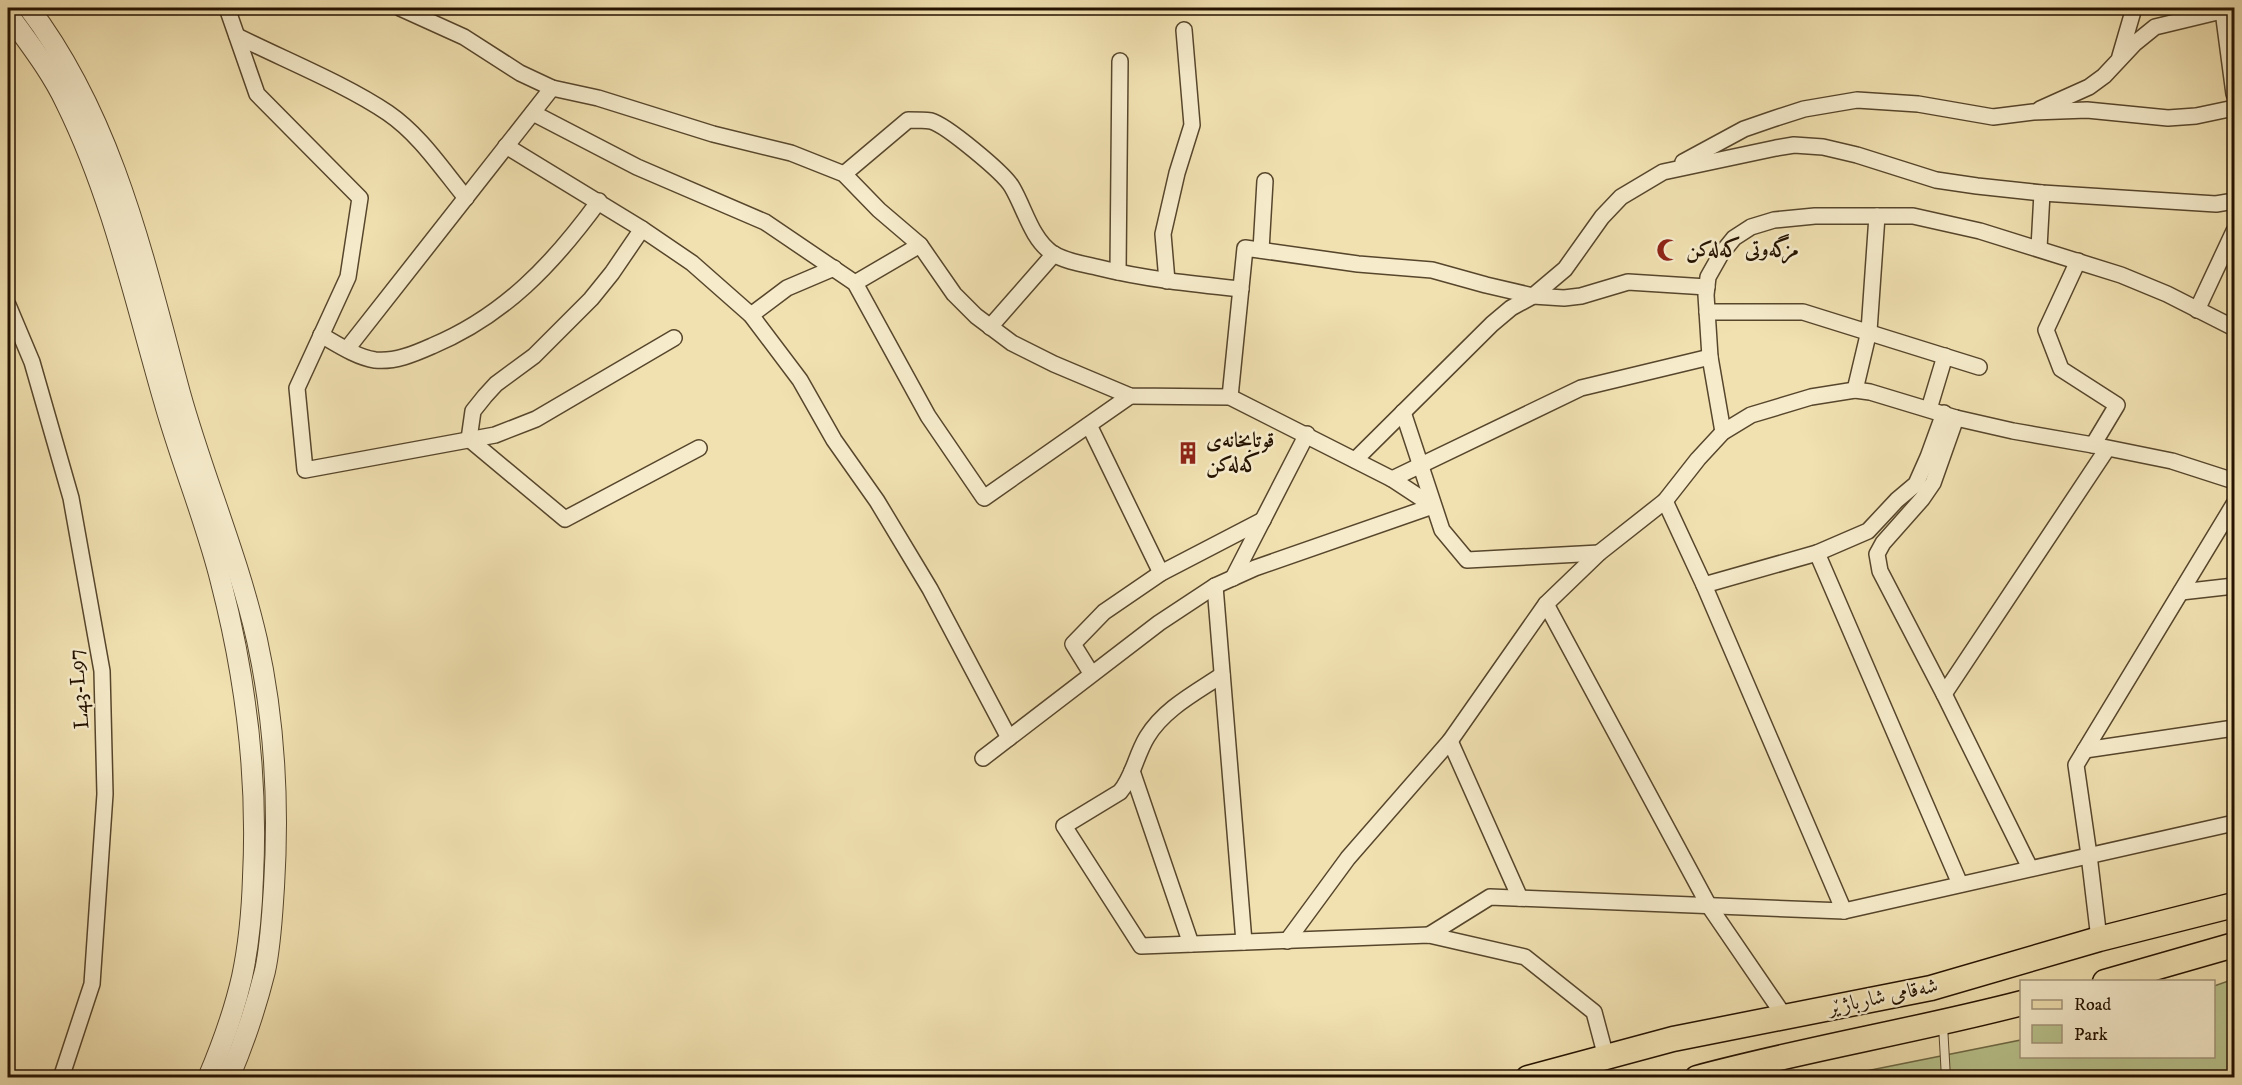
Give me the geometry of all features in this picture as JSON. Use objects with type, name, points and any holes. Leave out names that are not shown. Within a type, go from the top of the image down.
[{"type":"main road","name":"شەقامی شارباژێر","points":[[1528,1077],[1673,1039],[1931,988],[2099,939],[2235,904]]},
{"type":"main road","points":[[2109,980],[2235,945]]},
{"type":"main road","name":"شەقامی شارباژێر","points":[[1697,1077],[1764,1060],[1943,1023],[2020,1004]]},
{"type":"main road","points":[[1757,1023],[1764,1060]]},
{"type":"street","points":[[29,8],[61,54],[92,116],[126,199],[191,430],[251,618],[264,680],[271,730],[276,814],[270,939],[265,970],[248,1029],[229,1077]]},
{"type":"street","points":[[227,8],[257,94],[360,198],[348,276],[297,388],[305,470],[495,435],[536,419],[674,338]]},
{"type":"street","points":[[400,8],[464,37],[520,73],[552,88],[598,98],[713,134],[791,153],[844,174],[879,210],[920,244],[954,294],[976,316],[1012,343],[1130,396],[1230,397],[1392,479],[1433,506]]},
{"type":"street","points":[[2118,62],[2134,8]]},
{"type":"street","points":[[2033,112],[2089,87],[2104,76],[2133,44],[2155,27],[2229,10],[2235,94]]},
{"type":"street","points":[[8,14],[49,72],[65,101],[93,167],[176,445],[221,581],[240,662],[250,737],[254,857],[248,939],[234,1008],[208,1077]]},
{"type":"street","points":[[1167,281],[1163,234],[1177,173],[1192,125],[1184,30]]},
{"type":"street","points":[[237,36],[389,114],[426,149],[466,198]]},
{"type":"street","points":[[1118,272],[1120,61]]},
{"type":"street","points":[[347,349],[552,88]]},
{"type":"street","points":[[1355,460],[1492,324],[1511,308],[1533,296],[1565,269],[1602,217],[1621,197],[1744,129],[1804,109],[1857,100],[1888,100],[1994,117],[2033,112],[2087,110],[2168,118],[2196,116],[2235,108]]},
{"type":"street","points":[[533,113],[637,167],[765,222],[855,283],[928,416],[984,498],[1130,396]]},
{"type":"street","points":[[844,174],[908,120],[933,122],[993,164],[1011,185],[1042,244],[1054,254],[1118,272],[1167,281],[1241,289]]},
{"type":"street","points":[[1663,172],[1745,153],[1794,145],[1822,147],[1857,155],[1936,180],[2042,193],[2216,204],[2235,201]]},
{"type":"street","points":[[506,146],[598,201],[692,263],[752,315],[800,380],[834,440],[877,501],[930,589],[1009,738]]},
{"type":"street","points":[[1261,250],[1265,181]]},
{"type":"street","points":[[2039,248],[2042,193]]},
{"type":"street","points":[[321,335],[361,356],[390,360],[411,355],[474,326],[512,298],[560,252],[598,201]]},
{"type":"street","points":[[1723,432],[1710,357],[1707,312],[1708,277],[1721,254],[1734,238],[1751,227],[1774,220],[1815,216],[1913,216],[1980,231],[2121,274],[2235,328]]},
{"type":"street","points":[[1856,390],[1869,331],[1877,216]]},
{"type":"street","points":[[469,439],[473,411],[485,396],[496,384],[542,349],[591,299],[642,229]]},
{"type":"street","points":[[2197,310],[2235,231]]},
{"type":"street","points":[[855,283],[920,244]]},
{"type":"street","points":[[1230,397],[1245,248],[1358,264],[1432,270],[1533,296],[1564,298],[1581,296],[1628,282],[1707,287]]},
{"type":"street","points":[[990,327],[1054,254]]},
{"type":"street","points":[[1944,694],[2100,447],[2116,405],[2061,369],[2046,330],[2078,261]]},
{"type":"street","points":[[126,272],[145,265]]},
{"type":"street","points":[[752,315],[787,288],[834,268]]},
{"type":"street","name":"L43-L97","points":[[8,305],[32,362],[71,498],[102,671],[105,794],[92,984],[61,1077]]},
{"type":"street","points":[[1707,312],[1803,312],[1979,367]]},
{"type":"street","points":[[1945,356],[1943,413],[1933,483],[1922,500],[1883,543],[1877,554],[1880,571],[2030,868]]},
{"type":"street","points":[[1392,479],[1581,388],[1710,357]]},
{"type":"street","points":[[1287,941],[1348,858],[1450,741],[1546,604],[1599,553],[1665,501],[1723,432],[1751,415],[1812,397],[1856,390],[1889,396],[2013,431],[2172,461],[2235,481]]},
{"type":"street","points":[[1403,411],[1442,530],[1467,560],[1599,553]]},
{"type":"street","points":[[1704,585],[1817,553],[1868,531],[1897,500],[1916,484],[1929,457],[1943,413]]},
{"type":"street","points":[[1089,425],[1161,573]]},
{"type":"street","points":[[1233,578],[1307,435]]},
{"type":"street","points":[[469,439],[565,519],[699,448]]},
{"type":"street","points":[[1665,501],[1704,585],[1844,911]]},
{"type":"street","points":[[2099,939],[2076,765],[2235,504]]},
{"type":"street","points":[[983,758],[1159,623],[1215,586],[1255,568],[1433,506]]},
{"type":"street","points":[[1091,674],[1073,644],[1104,612],[1161,573],[1263,520]]},
{"type":"street","points":[[1817,553],[1960,884]]},
{"type":"street","points":[[1215,586],[1244,942]]},
{"type":"street","points":[[2181,592],[2235,586]]},
{"type":"street","points":[[1546,604],[1709,906],[1785,1017]]},
{"type":"street","points":[[1222,675],[1181,702],[1157,722],[1139,751],[1126,786],[1120,792],[1064,826],[1141,946],[1429,935],[1525,957],[1594,1012],[1606,1057]]},
{"type":"street","points":[[2085,750],[2235,728]]},
{"type":"street","points":[[1450,741],[1520,898]]},
{"type":"street","points":[[1132,771],[1191,944]]},
{"type":"street","points":[[1429,935],[1490,897],[1844,911],[2235,823]]},
{"type":"lane","points":[[1943,1023],[1946,1077]]},
{"type":"green space","points":[[2234,979],[2234,1077],[1831,1078],[2020,1040],[2020,1058],[2215,1058],[2215,986]]},
{"type":"place","name":"مزگەوتی کەلەکن","points":[[1668,250]]},
{"type":"place","name":"قوتابخانەی کەلەکن","points":[[1188,453]]}]
